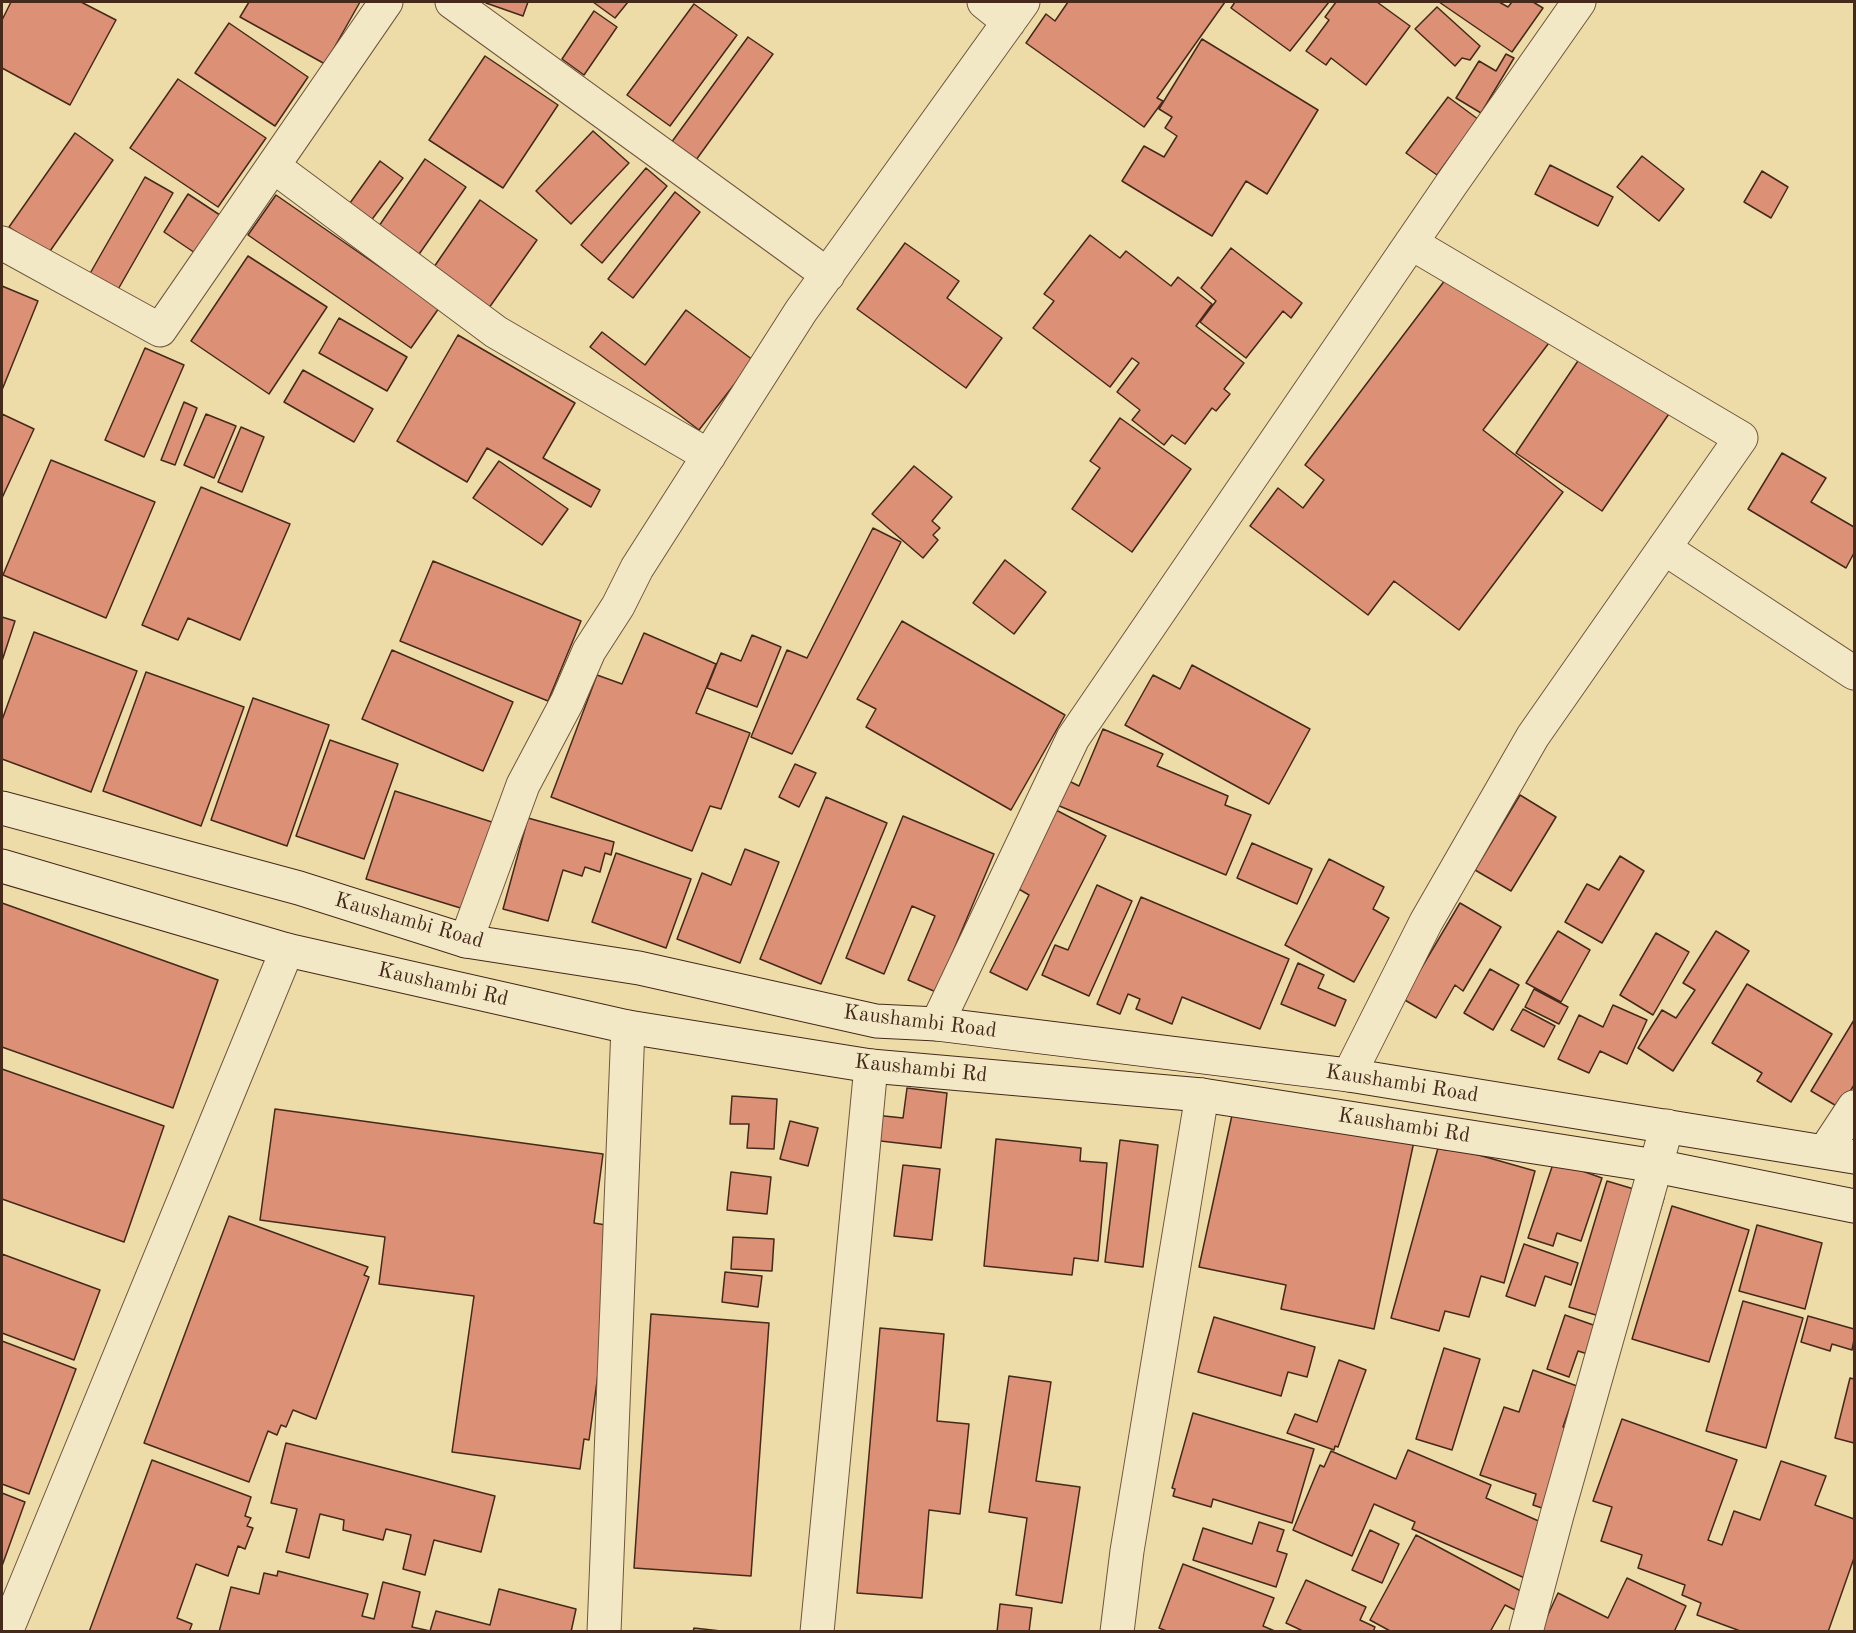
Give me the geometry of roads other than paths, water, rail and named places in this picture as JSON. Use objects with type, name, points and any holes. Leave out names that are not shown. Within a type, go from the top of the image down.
[{"type":"street","points":[[2,243],[160,330],[386,2]]},
{"type":"street","points":[[452,2],[828,275]]},
{"type":"street","points":[[466,941],[523,785],[567,702],[589,651],[618,606],[637,568],[801,311],[1016,12],[984,2]]},
{"type":"street","points":[[937,1024],[1073,738],[1579,2]]},
{"type":"street","points":[[273,166],[496,332],[709,456]]},
{"type":"street","points":[[1349,1075],[1426,922],[1533,736],[1741,438],[1412,243]]},
{"type":"street","points":[[1664,548],[1854,673]]},
{"type":"street","name":"Kaushambi Road","points":[[2,808],[299,888],[466,941],[639,968],[876,1021],[937,1024],[1349,1075],[1840,1154]]},
{"type":"street","name":"Kaushambi Rd","points":[[2,866],[288,950],[628,1027],[871,1066],[1202,1095],[1656,1166],[1854,1206]]},
{"type":"street","points":[[6,1632],[288,950]]},
{"type":"street","points":[[604,1632],[628,1027]]},
{"type":"street","points":[[817,1632],[871,1066]]},
{"type":"street","points":[[1118,1632],[1127,1551],[1202,1095]]},
{"type":"street","points":[[1840,1154],[1854,1107]]},
{"type":"street","points":[[1526,1632],[1668,1126]]}]
